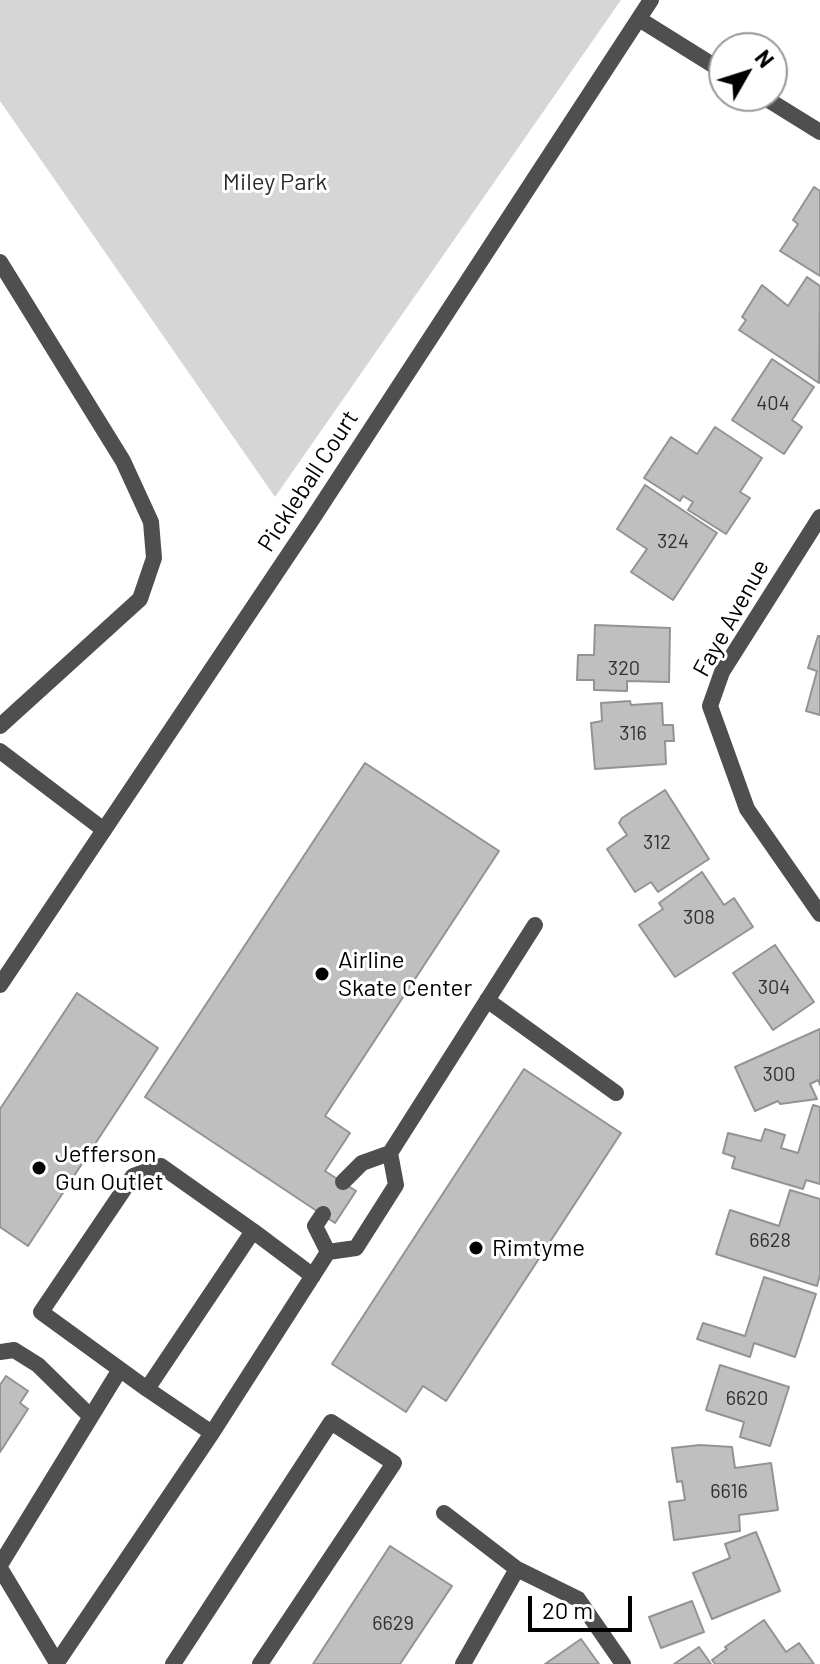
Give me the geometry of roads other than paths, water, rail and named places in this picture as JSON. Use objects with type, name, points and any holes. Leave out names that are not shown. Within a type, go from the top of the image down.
[{"type":"street","name":"Pickleball Court","points":[[0,985],[651,0]]},
{"type":"street","points":[[639,19],[708,62]]},
{"type":"street","points":[[788,112],[820,132]]},
{"type":"street","points":[[0,262],[123,461],[151,522],[154,558],[140,599],[0,726]]},
{"type":"street","name":"Faye Avenue","points":[[820,517],[722,672],[710,706],[747,809],[820,914]]},
{"type":"street","points":[[0,751],[104,830]]},
{"type":"street","points":[[343,1182],[362,1163],[390,1153],[535,925]]},
{"type":"street","points":[[487,1000],[616,1093]]},
{"type":"street","points":[[119,1371],[0,1567],[57,1663],[212,1433],[328,1252],[356,1248],[396,1185],[390,1153]]},
{"type":"street","points":[[212,1433],[119,1371],[41,1312],[133,1176],[161,1166],[313,1276]]},
{"type":"street","points":[[323,1214],[315,1226],[328,1252]]},
{"type":"street","points":[[147,1389],[253,1231]]},
{"type":"street","points":[[0,1352],[14,1350],[38,1365],[91,1417]]},
{"type":"street","points":[[173,1664],[331,1422],[394,1463],[260,1664]]},
{"type":"street","points":[[444,1513],[517,1569],[578,1599],[623,1664]]},
{"type":"street","points":[[463,1664],[517,1569]]},
{"type":"place","name":"Airline Skate Center","points":[[322,974]]},
{"type":"place","name":"Jefferson Gun Outlet","points":[[39,1168]]},
{"type":"place","name":"Rimtyme","points":[[476,1248]]},
{"type":"park label","name":"Miley Park","points":[[275,182]]}]
